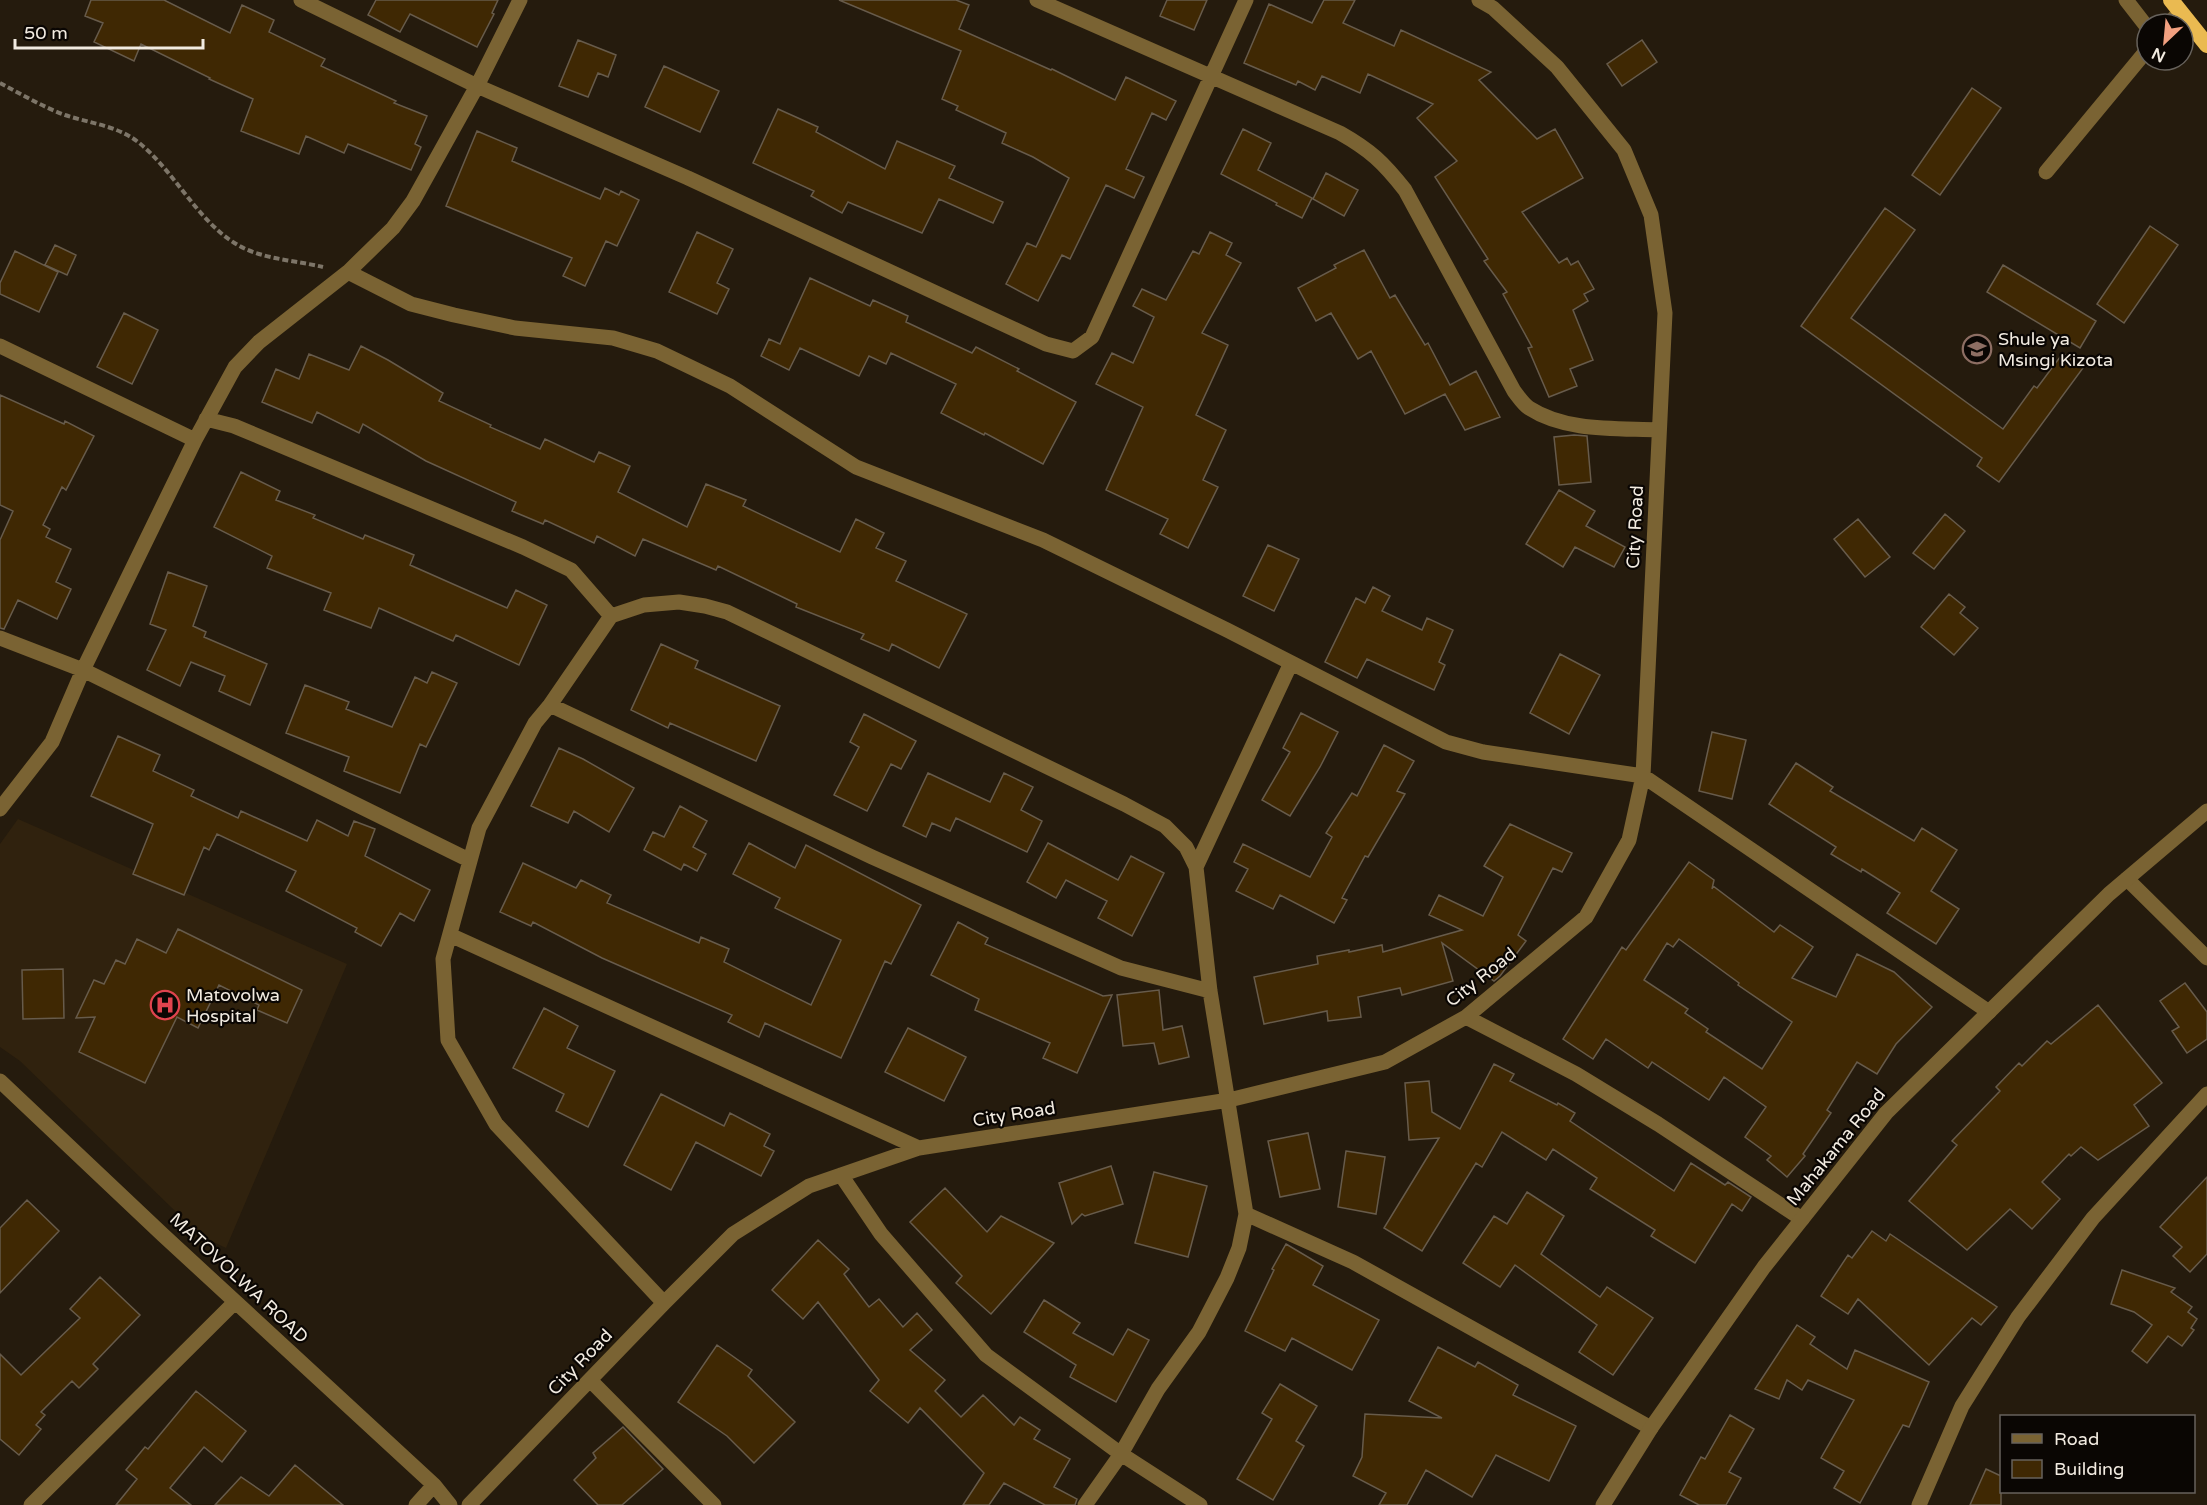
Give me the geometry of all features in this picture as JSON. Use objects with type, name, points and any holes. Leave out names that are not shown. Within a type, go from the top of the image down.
[{"type":"highway","points":[[2195,33],[2207,45]]},
{"type":"street","points":[[301,0],[477,86],[699,183],[1046,344],[1073,351],[1092,337],[1246,0]]},
{"type":"street","points":[[0,809],[52,742],[83,670],[195,440],[235,368],[259,342],[348,272],[393,228],[413,201],[477,86],[520,0]]},
{"type":"street","points":[[1037,0],[1340,133],[1367,149],[1385,165],[1405,190],[1514,391],[1528,408],[1552,418],[1583,426],[1659,430]]},
{"type":"street","name":"City Road","points":[[469,1505],[733,1234],[809,1186],[919,1148],[1229,1100],[1385,1062],[1466,1017],[1586,917],[1629,840],[1643,776],[1665,313],[1651,215],[1624,150],[1557,67],[1493,8],[1479,0]]},
{"type":"street","points":[[2126,0],[2135,12]]},
{"type":"street","points":[[2046,172],[2135,65]]},
{"type":"street","points":[[348,272],[411,304],[454,315],[515,328],[613,338],[657,351],[730,386],[856,467],[1043,540],[1446,742],[1467,748],[1643,776],[1989,1012]]},
{"type":"street","points":[[0,346],[195,440]]},
{"type":"street","points":[[206,419],[234,426],[533,551],[571,570],[611,616]]},
{"type":"street","points":[[664,1303],[496,1124],[448,1040],[443,958],[479,828],[535,723],[550,705],[611,616],[644,605],[679,602],[727,612],[1124,804],[1165,826],[1186,847],[1196,867],[1210,991],[1246,1214],[1239,1248],[1199,1332],[1158,1389],[1120,1454],[1085,1505]]},
{"type":"street","points":[[0,638],[83,670],[469,860]]},
{"type":"street","points":[[1196,867],[1291,663]]},
{"type":"street","points":[[550,705],[872,857],[1120,968],[1210,991]]},
{"type":"street","name":"Mahakama Road","points":[[1603,1505],[1651,1428],[1764,1267],[1886,1113],[2127,879],[2207,812]]},
{"type":"street","points":[[2127,879],[2207,958]]},
{"type":"street","points":[[450,935],[919,1148]]},
{"type":"street","points":[[1466,1017],[1576,1074],[1658,1124],[1802,1219]]},
{"type":"street","name":"MATOVOLWA ROAD","points":[[3,1089],[434,1485],[450,1505]]},
{"type":"street","points":[[1919,1505],[1962,1406],[2018,1317],[2093,1218],[2207,1094]]},
{"type":"street","points":[[841,1175],[881,1234],[986,1355],[1120,1454],[1200,1505]]},
{"type":"street","points":[[1246,1214],[1353,1262],[1651,1428]]},
{"type":"street","points":[[31,1505],[235,1302]]},
{"type":"street","points":[[590,1380],[714,1505]]},
{"type":"street","points":[[416,1505],[434,1485]]},
{"type":"path","points":[[0,83],[63,114],[115,130],[137,141],[218,231],[234,242],[256,253],[348,272]]},
{"type":"shaded area","name":"Matovolwa Hospital","points":[[18,819],[347,964],[226,1248],[201,1236],[20,1061],[0,1047],[0,844]]},
{"type":"building","points":[[91,0],[164,0],[230,33],[242,5],[274,20],[269,32],[325,59],[321,66],[396,101],[394,103],[427,116],[415,144],[421,147],[411,170],[348,144],[344,153],[306,136],[299,154],[241,131],[253,99],[141,44],[134,61],[94,42],[103,23],[85,16]]},
{"type":"building","points":[[376,0],[498,0],[492,13],[494,14],[477,47],[410,14],[400,32],[368,15]]},
{"type":"building","points":[[839,0],[956,0],[969,5],[959,29],[1052,69],[1115,100],[1126,77],[1176,101],[1166,120],[1152,113],[1126,169],[1144,177],[1134,198],[1106,185],[1070,259],[1062,255],[1038,301],[1006,284],[1027,243],[1036,247],[1069,178],[1033,157],[1002,143],[1006,133],[956,110],[958,106],[942,99],[961,51]]},
{"type":"building","points":[[1167,0],[1207,0],[1194,30],[1160,16]]},
{"type":"building","points":[[1324,0],[1355,0],[1343,23],[1394,46],[1401,30],[1491,72],[1479,80],[1537,139],[1555,129],[1583,178],[1522,212],[1559,263],[1567,258],[1571,265],[1578,261],[1594,289],[1584,294],[1588,301],[1573,310],[1593,360],[1570,369],[1577,386],[1549,397],[1528,348],[1532,347],[1503,294],[1507,292],[1484,261],[1488,259],[1435,177],[1457,161],[1417,118],[1433,104],[1368,74],[1360,93],[1322,76],[1315,90],[1298,81],[1296,85],[1244,63],[1269,4],[1312,23]]},
{"type":"building","points":[[578,40],[616,55],[608,77],[598,73],[588,97],[559,86]]},
{"type":"building","points":[[1642,40],[1657,62],[1622,86],[1607,64]]},
{"type":"building","points":[[664,66],[719,91],[700,132],[645,107]]},
{"type":"building","points":[[1972,88],[2001,108],[1940,195],[1912,175]]},
{"type":"building","points":[[778,109],[818,127],[816,132],[885,169],[897,141],[955,166],[949,178],[1003,202],[993,223],[939,199],[922,233],[848,202],[842,213],[811,196],[814,191],[753,163]]},
{"type":"building","points":[[1243,129],[1271,143],[1258,170],[1312,198],[1302,218],[1221,174]]},
{"type":"building","points":[[477,131],[517,148],[512,161],[600,199],[605,188],[619,195],[621,191],[639,200],[617,246],[606,241],[585,286],[563,276],[572,258],[446,206]]},
{"type":"building","points":[[1326,173],[1358,190],[1344,216],[1313,199]]},
{"type":"building","points":[[1885,208],[1915,230],[1851,318],[2003,429],[2034,386],[2037,388],[2063,353],[2083,368],[1999,482],[1977,466],[1982,458],[1801,326]]},
{"type":"building","points":[[2150,226],[2178,245],[2124,323],[2097,304]]},
{"type":"building","points":[[697,232],[733,249],[717,283],[729,289],[717,314],[669,292]]},
{"type":"building","points":[[1210,232],[1232,243],[1226,255],[1241,263],[1202,333],[1228,345],[1196,415],[1226,430],[1203,480],[1218,487],[1188,548],[1160,534],[1168,519],[1106,490],[1143,407],[1096,384],[1112,353],[1133,363],[1154,317],[1133,306],[1142,289],[1166,300],[1193,251],[1199,254]]},
{"type":"building","points":[[55,245],[76,255],[67,275],[45,265]]},
{"type":"building","points":[[1364,250],[1390,298],[1395,295],[1425,345],[1428,343],[1450,385],[1476,371],[1500,417],[1465,430],[1445,394],[1405,414],[1371,351],[1358,359],[1331,313],[1316,321],[1298,288],[1336,268],[1334,265]]},
{"type":"building","points":[[15,251],[58,272],[39,312],[0,294],[0,283]]},
{"type":"building","points":[[2003,265],[2096,321],[2080,348],[1987,292]]},
{"type":"building","points":[[810,278],[870,306],[873,300],[908,316],[906,322],[972,353],[976,347],[1076,402],[1043,464],[941,413],[956,384],[891,353],[886,364],[869,356],[859,376],[800,348],[789,370],[761,356],[769,339],[780,344]]},
{"type":"building","points":[[124,313],[158,330],[132,384],[97,367]]},
{"type":"building","points":[[361,346],[443,393],[439,401],[491,425],[490,427],[540,449],[545,439],[594,462],[599,452],[630,466],[618,492],[687,527],[706,484],[746,500],[743,506],[840,552],[856,519],[884,533],[876,548],[906,561],[896,581],[967,614],[939,668],[892,644],[889,651],[861,639],[864,634],[796,607],[797,604],[718,566],[716,570],[643,539],[635,556],[597,536],[594,543],[545,520],[543,524],[512,511],[516,502],[426,461],[363,424],[359,433],[317,412],[312,423],[262,402],[276,369],[299,379],[309,354],[349,370]]},
{"type":"building","points":[[0,395],[64,424],[65,421],[94,436],[66,490],[62,487],[43,525],[50,529],[46,537],[71,549],[56,582],[71,589],[57,619],[18,600],[4,629],[0,628],[0,540],[13,511],[0,505]]},
{"type":"building","points":[[1587,436],[1591,482],[1559,485],[1554,437]]},
{"type":"building","points":[[241,472],[280,491],[276,500],[315,515],[313,518],[363,539],[365,535],[414,555],[410,565],[507,608],[516,590],[547,605],[519,665],[456,635],[453,641],[379,608],[371,628],[324,610],[331,593],[267,568],[272,556],[214,527]]},
{"type":"building","points":[[1559,490],[1595,511],[1586,526],[1625,547],[1614,567],[1575,547],[1563,567],[1526,544]]},
{"type":"building","points":[[1945,514],[1965,531],[1934,569],[1913,553]]},
{"type":"building","points":[[1858,519],[1890,557],[1865,577],[1834,539]]},
{"type":"building","points":[[1268,545],[1299,559],[1274,611],[1243,596]]},
{"type":"building","points":[[168,572],[207,586],[193,626],[206,632],[204,637],[267,664],[250,705],[219,691],[225,676],[191,662],[180,686],[147,670],[166,630],[150,624]]},
{"type":"building","points":[[1373,587],[1390,596],[1382,611],[1422,630],[1427,618],[1453,630],[1439,662],[1445,665],[1434,690],[1367,659],[1357,678],[1325,662],[1356,598],[1365,603]]},
{"type":"building","points":[[1949,594],[1965,607],[1960,613],[1978,628],[1954,655],[1921,627]]},
{"type":"building","points":[[661,644],[698,661],[695,668],[780,706],[756,761],[670,723],[668,728],[631,710]]},
{"type":"building","points":[[1560,654],[1600,675],[1569,734],[1530,713]]},
{"type":"building","points":[[432,672],[457,683],[426,747],[420,744],[400,793],[344,771],[349,757],[286,733],[305,685],[349,702],[346,709],[392,727],[415,677],[427,683]]},
{"type":"building","points":[[1301,713],[1338,732],[1290,816],[1262,800],[1290,752],[1283,748]]},
{"type":"building","points":[[864,714],[916,741],[901,769],[891,764],[867,811],[834,795],[859,747],[850,742]]},
{"type":"building","points":[[1712,732],[1746,740],[1732,799],[1699,791]]},
{"type":"building","points":[[118,736],[160,755],[153,771],[194,790],[191,796],[238,818],[241,811],[307,841],[317,820],[348,836],[354,821],[375,829],[365,856],[430,890],[414,921],[400,913],[381,946],[355,932],[357,928],[286,891],[296,871],[217,834],[209,850],[204,847],[184,895],[133,874],[153,824],[91,796]]},
{"type":"building","points":[[1384,745],[1414,761],[1397,791],[1405,794],[1368,857],[1365,856],[1342,898],[1347,900],[1334,923],[1280,895],[1273,909],[1236,891],[1248,869],[1234,862],[1243,844],[1310,877],[1332,837],[1326,833],[1352,793],[1357,796]]},
{"type":"building","points":[[559,748],[634,788],[609,832],[574,811],[568,823],[531,806]]},
{"type":"building","points":[[1796,763],[1833,787],[1830,791],[1914,841],[1922,828],[1957,850],[1931,891],[1959,909],[1936,944],[1887,913],[1900,893],[1862,869],[1861,872],[1831,854],[1836,847],[1769,804]]},
{"type":"building","points":[[928,773],[990,802],[1004,773],[1033,787],[1021,810],[1042,821],[1027,852],[956,818],[950,831],[932,823],[926,837],[903,826]]},
{"type":"building","points":[[680,806],[707,821],[693,847],[706,854],[697,871],[684,864],[681,870],[644,850],[653,832],[664,837]]},
{"type":"building","points":[[1510,824],[1572,853],[1562,872],[1553,868],[1518,935],[1526,941],[1494,981],[1442,943],[1453,981],[1402,995],[1400,988],[1358,997],[1361,1017],[1328,1021],[1327,1011],[1264,1024],[1254,977],[1318,964],[1317,956],[1382,945],[1383,952],[1462,930],[1429,915],[1439,895],[1483,916],[1503,877],[1484,866]]},
{"type":"building","points":[[749,843],[795,868],[806,845],[921,905],[891,964],[885,961],[841,1058],[765,1023],[759,1037],[728,1022],[732,1015],[602,958],[533,922],[531,926],[500,912],[523,863],[576,888],[581,880],[611,895],[607,903],[699,943],[701,937],[729,949],[724,962],[811,1005],[841,940],[775,908],[780,898],[733,874]]},
{"type":"building","points":[[1048,843],[1118,880],[1131,856],[1164,873],[1132,936],[1098,918],[1107,901],[1066,880],[1056,898],[1027,882]]},
{"type":"building","points":[[1689,862],[1714,880],[1712,889],[1713,886],[1774,932],[1780,925],[1813,947],[1792,978],[1836,997],[1857,954],[1894,972],[1932,1007],[1896,1044],[1877,1074],[1857,1062],[1827,1110],[1831,1113],[1803,1154],[1805,1156],[1787,1177],[1767,1160],[1771,1156],[1745,1137],[1766,1107],[1724,1077],[1709,1100],[1652,1062],[1648,1068],[1606,1039],[1593,1059],[1563,1039],[1622,947],[1626,950]],"holes":[[[1679,939],[1739,983],[1738,985],[1792,1022],[1762,1069],[1706,1032],[1708,1029],[1685,1013],[1688,1009],[1644,980],[1667,943],[1673,947]]]},
{"type":"building","points":[[958,922],[988,938],[985,944],[1103,996],[1112,995],[1077,1073],[1043,1058],[1050,1043],[975,1010],[979,999],[931,975]]},
{"type":"building","points":[[178,929],[302,990],[287,1023],[257,1010],[259,1005],[219,985],[198,1028],[177,1017],[145,1083],[79,1052],[95,1017],[76,1018],[94,980],[104,984],[116,960],[125,964],[137,939],[166,953]]},
{"type":"building","points":[[63,969],[64,1018],[23,1019],[22,970]]},
{"type":"building","points":[[2185,983],[2207,1012],[2207,1039],[2187,1053],[2172,1031],[2179,1027],[2160,1001]]},
{"type":"building","points":[[1159,990],[1163,1030],[1182,1026],[1189,1057],[1159,1064],[1154,1043],[1123,1046],[1117,995]]},
{"type":"building","points":[[2098,1005],[2162,1083],[2134,1105],[2149,1126],[2098,1160],[2081,1147],[2071,1156],[2069,1154],[2042,1182],[2060,1199],[2032,1229],[2010,1209],[1967,1250],[1909,1201],[1957,1145],[1952,1141],[2000,1091],[1996,1087],[2019,1063],[2022,1066],[2047,1041],[2051,1044]]},
{"type":"building","points":[[544,1008],[578,1026],[567,1048],[615,1071],[588,1127],[556,1111],[564,1094],[513,1068]]},
{"type":"building","points":[[908,1028],[966,1057],[944,1101],[885,1072]]},
{"type":"building","points":[[1494,1064],[1514,1074],[1510,1081],[1575,1113],[1570,1121],[1674,1191],[1691,1163],[1725,1185],[1728,1182],[1751,1197],[1742,1211],[1732,1204],[1695,1263],[1651,1236],[1655,1230],[1590,1189],[1597,1178],[1553,1149],[1546,1160],[1502,1132],[1482,1167],[1476,1163],[1422,1251],[1384,1228],[1439,1138],[1409,1140],[1405,1083],[1429,1081],[1432,1112],[1460,1129]]},
{"type":"building","points":[[661,1094],[724,1126],[730,1113],[770,1134],[764,1146],[774,1151],[761,1176],[696,1142],[671,1190],[624,1165]]},
{"type":"building","points":[[1308,1133],[1320,1189],[1280,1197],[1268,1141]]},
{"type":"building","points":[[1346,1151],[1385,1157],[1376,1214],[1338,1207]]},
{"type":"building","points":[[1111,1166],[1123,1204],[1085,1216],[1082,1214],[1072,1224],[1059,1183]]},
{"type":"building","points":[[1154,1172],[1207,1186],[1188,1257],[1135,1243]]},
{"type":"building","points":[[2207,1177],[2207,1254],[2190,1272],[2173,1256],[2182,1247],[2160,1227]]},
{"type":"building","points":[[945,1188],[987,1232],[1001,1216],[1054,1243],[991,1314],[956,1283],[962,1276],[910,1222]]},
{"type":"building","points":[[1527,1192],[1564,1216],[1541,1254],[1600,1297],[1607,1287],[1653,1318],[1613,1375],[1579,1352],[1597,1325],[1515,1265],[1500,1287],[1463,1263],[1494,1216],[1507,1224]]},
{"type":"building","points":[[27,1200],[59,1231],[0,1293],[0,1228]]},
{"type":"building","points":[[1872,1231],[1886,1241],[1890,1234],[1997,1307],[1981,1325],[1972,1318],[1929,1365],[1858,1299],[1848,1314],[1821,1296],[1848,1255],[1852,1258]]},
{"type":"building","points":[[818,1240],[849,1269],[844,1274],[869,1307],[879,1299],[903,1327],[917,1313],[932,1330],[910,1350],[945,1380],[935,1391],[961,1417],[983,1395],[1014,1425],[1020,1417],[1040,1430],[1034,1439],[1070,1459],[1054,1487],[1077,1499],[1075,1505],[1045,1505],[1004,1483],[989,1505],[963,1505],[984,1473],[920,1408],[908,1423],[870,1391],[879,1380],[818,1302],[803,1319],[772,1290]]},
{"type":"building","points":[[1286,1244],[1323,1266],[1313,1285],[1379,1320],[1352,1370],[1292,1338],[1285,1351],[1245,1331],[1274,1270],[1272,1269]]},
{"type":"building","points":[[2122,1270],[2175,1288],[2171,1292],[2192,1307],[2188,1312],[2197,1319],[2191,1328],[2194,1330],[2182,1346],[2168,1336],[2147,1363],[2132,1351],[2152,1325],[2134,1312],[2111,1304]]},
{"type":"building","points":[[100,1277],[140,1315],[93,1364],[98,1369],[79,1388],[72,1381],[41,1412],[45,1415],[36,1425],[41,1429],[19,1455],[0,1439],[0,1354],[21,1375],[80,1318],[70,1309]]},
{"type":"building","points":[[1044,1300],[1080,1323],[1073,1333],[1113,1355],[1128,1329],[1149,1340],[1116,1402],[1070,1377],[1076,1365],[1024,1332]]},
{"type":"building","points":[[1797,1325],[1815,1337],[1810,1344],[1847,1369],[1855,1350],[1929,1382],[1909,1427],[1903,1425],[1860,1503],[1834,1488],[1844,1471],[1821,1458],[1854,1400],[1808,1380],[1802,1390],[1787,1380],[1779,1399],[1755,1389]]},
{"type":"building","points":[[717,1345],[752,1370],[748,1376],[795,1422],[754,1463],[727,1436],[678,1402]]},
{"type":"building","points":[[1438,1347],[1475,1367],[1478,1362],[1518,1385],[1513,1395],[1576,1426],[1549,1481],[1496,1455],[1472,1497],[1426,1470],[1407,1505],[1379,1505],[1386,1493],[1353,1476],[1362,1457],[1365,1414],[1442,1418],[1409,1401]]},
{"type":"building","points":[[1280,1384],[1317,1406],[1296,1441],[1304,1446],[1273,1500],[1237,1479],[1272,1419],[1262,1413]]},
{"type":"building","points":[[196,1391],[246,1431],[222,1462],[204,1447],[170,1488],[191,1505],[116,1505],[137,1479],[126,1470],[145,1447],[148,1449]]},
{"type":"building","points":[[1730,1415],[1754,1429],[1729,1472],[1741,1478],[1726,1505],[1699,1505],[1680,1495],[1701,1457],[1705,1459]]},
{"type":"building","points":[[623,1427],[663,1469],[622,1505],[598,1505],[574,1480],[596,1458],[593,1453]]},
{"type":"building","points":[[295,1465],[343,1505],[215,1505],[241,1477],[269,1496]]},
{"type":"building","points":[[1986,1469],[2000,1476],[2001,1505],[1970,1505]]},
{"type":"place","name":"Shule ya Msingi Kizota","points":[[1977,349]]},
{"type":"place","name":"Matovolwa Hospital","points":[[165,1005]]}]
